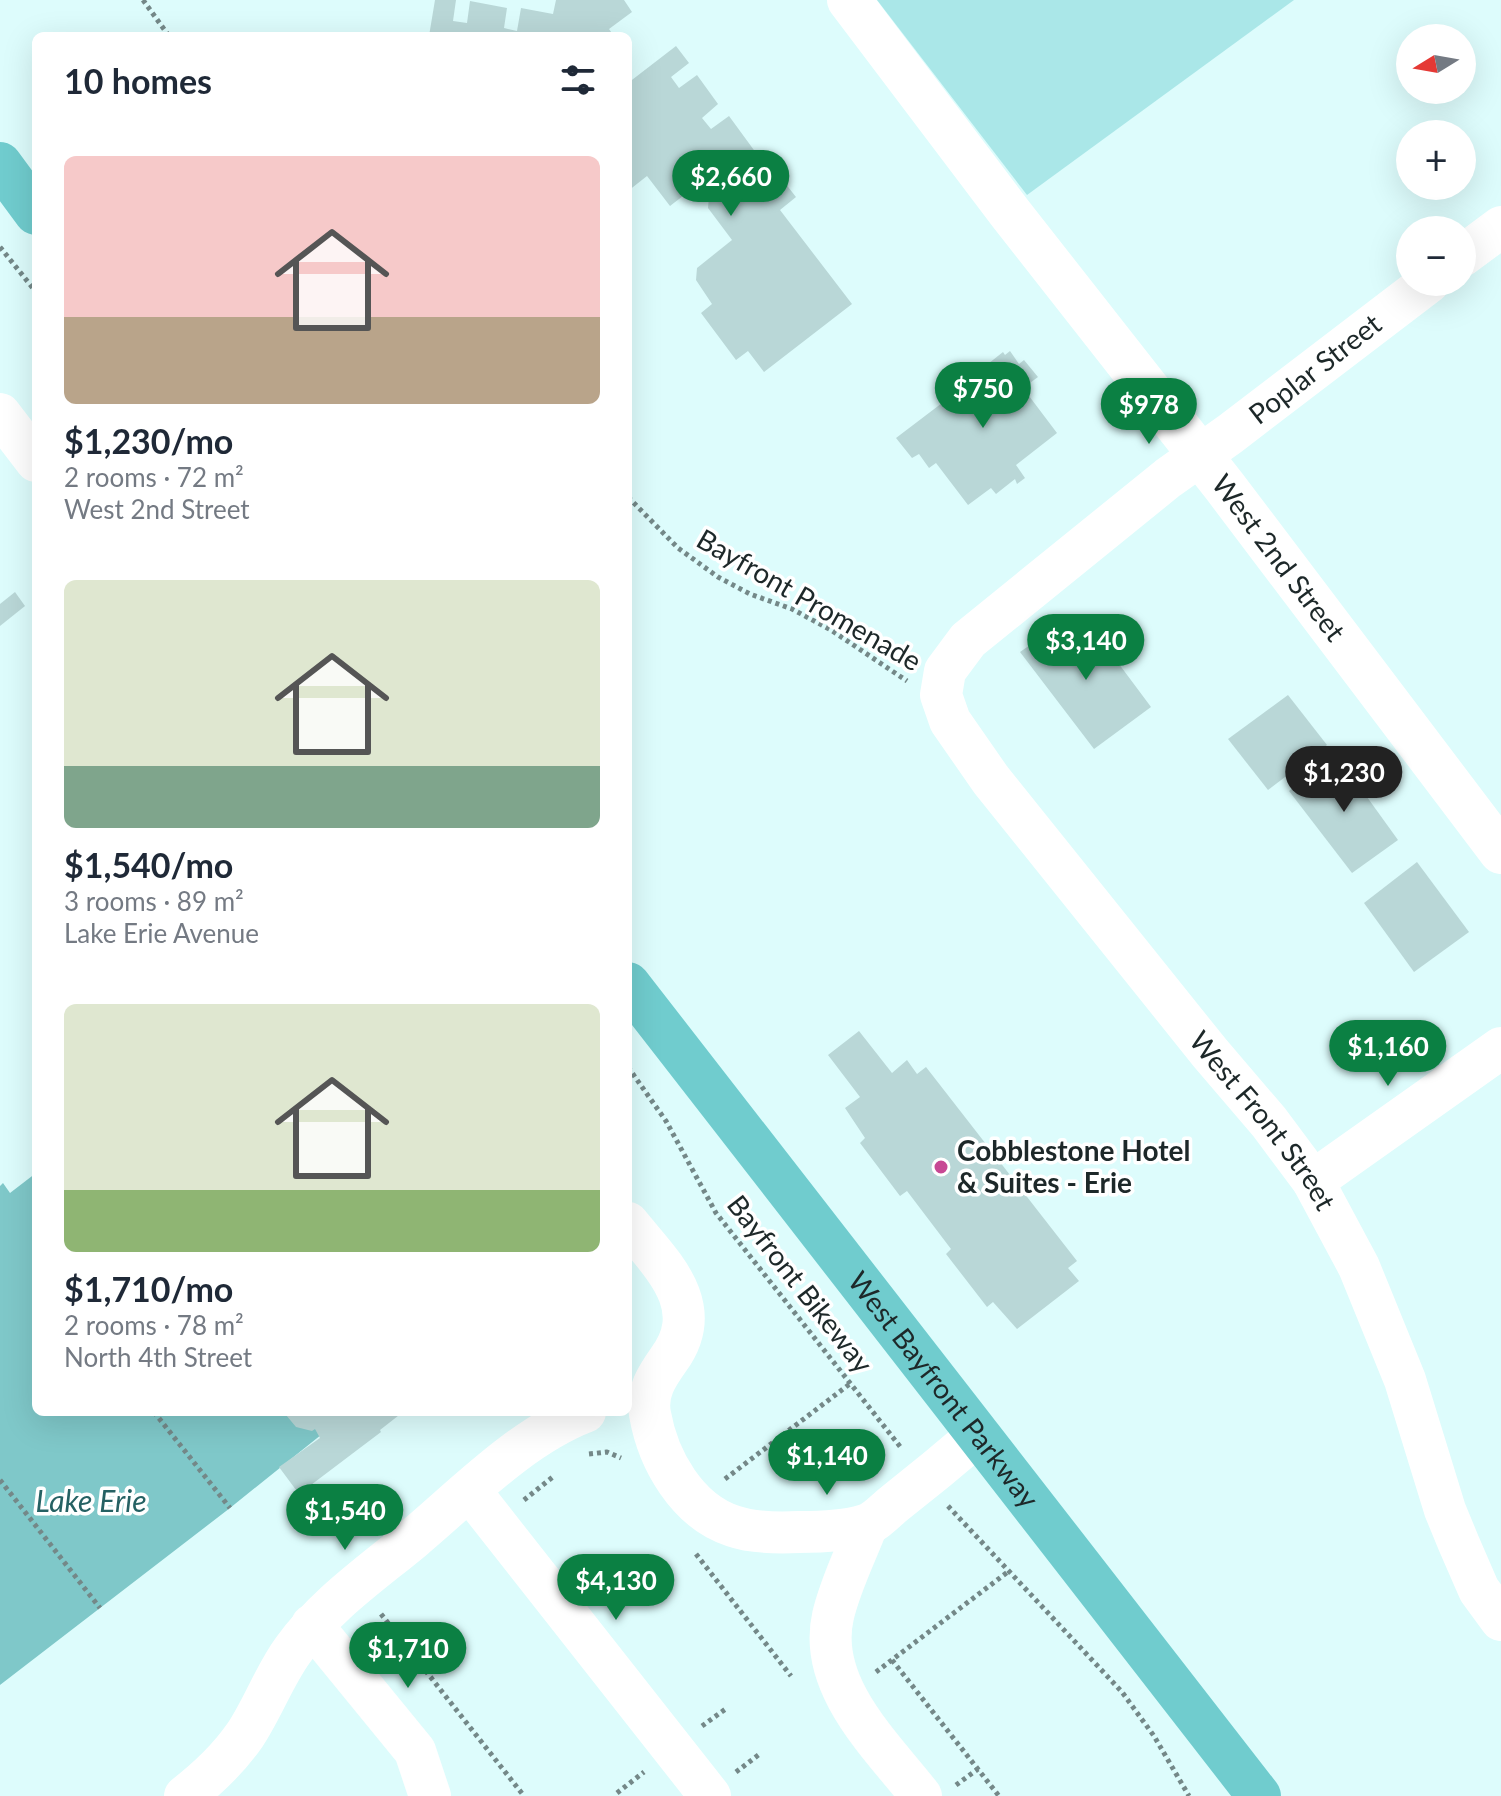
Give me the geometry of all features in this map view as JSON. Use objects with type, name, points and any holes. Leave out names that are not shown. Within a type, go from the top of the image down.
[{"type":"highway","points":[[0,164],[32,208]]},
{"type":"highway","name":"West Bayfront Parkway","points":[[632,989],[1259,1796]]},
{"type":"street","name":"West 2nd Street","points":[[849,0],[1501,852]]},
{"type":"street","points":[[1476,246],[1501,227]]},
{"type":"street","name":"Poplar Street","points":[[943,683],[968,640],[1199,455],[1411,296]]},
{"type":"street","points":[[0,414],[32,456]]},
{"type":"street","name":"West Front Street","points":[[943,683],[950,721],[991,780],[1269,1122],[1313,1181],[1359,1267],[1405,1380],[1445,1510],[1459,1544],[1479,1590],[1501,1620]]},
{"type":"street","points":[[1313,1181],[1501,1048]]},
{"type":"street","points":[[632,1228],[674,1282],[682,1299],[686,1319],[679,1341],[639,1396],[649,1411],[664,1456],[692,1500],[710,1515],[734,1527],[761,1531],[812,1532],[867,1525]]},
{"type":"street","points":[[185,1796],[206,1781],[244,1737],[291,1652],[312,1625],[517,1452],[574,1416]]},
{"type":"street","points":[[936,1792],[848,1702],[832,1657],[833,1616],[867,1525],[979,1434]]},
{"type":"street","points":[[470,1491],[710,1796]]},
{"type":"street","points":[[312,1625],[415,1751],[430,1796]]},
{"type":"path","points":[[143,0],[166,32]]},
{"type":"path","points":[[0,247],[32,287]]},
{"type":"path","name":"Bayfront Promenade","points":[[632,501],[678,548],[718,577],[750,594],[792,609],[831,630],[909,682],[943,683]]},
{"type":"path","name":"Bayfront Bikeway","points":[[632,1073],[666,1121],[716,1213],[894,1440]]},
{"type":"path","points":[[716,1486],[851,1383]]},
{"type":"path","points":[[157,1416],[230,1508]]},
{"type":"path","points":[[584,1456],[607,1452],[627,1463]]},
{"type":"path","points":[[520,1503],[565,1467]]},
{"type":"path","points":[[0,1480],[100,1608]]},
{"type":"path","points":[[956,1515],[1122,1692],[1154,1736],[1189,1796]]},
{"type":"path","points":[[692,1548],[791,1676]]},
{"type":"path","points":[[869,1678],[1009,1571]]},
{"type":"path","points":[[379,1611],[524,1796]]},
{"type":"path","points":[[892,1660],[999,1796]]},
{"type":"path","points":[[697,1729],[727,1708]]},
{"type":"path","points":[[617,1793],[644,1771],[635,1759]]},
{"type":"path","points":[[936,1792],[978,1769]]},
{"type":"shaded area","points":[[877,0],[1294,0],[1027,195]]},
{"type":"water","name":"Lake Erie","points":[[32,1176],[32,1416],[345,1416],[0,1685],[0,1186],[3,1183],[10,1193]]},
{"type":"building","points":[[435,0],[456,0],[453,21],[467,23],[470,1],[507,8],[504,28],[517,31],[521,8],[553,14],[556,0],[624,0],[632,12],[609,29],[611,32],[430,32]]},
{"type":"building","points":[[676,46],[689,63],[671,77],[679,88],[697,75],[718,104],[702,118],[711,129],[729,116],[759,157],[751,163],[758,173],[770,164],[796,197],[780,210],[852,304],[764,372],[748,351],[736,360],[701,313],[712,304],[696,280],[697,268],[732,240],[708,208],[710,185],[706,178],[670,206],[647,176],[632,188],[632,80]]},
{"type":"building","points":[[1010,351],[1019,364],[1024,360],[1038,377],[1023,388],[1057,433],[1016,465],[1025,478],[1017,484],[1015,479],[996,494],[991,488],[968,505],[936,463],[929,468],[919,454],[912,458],[896,438],[971,381],[969,379],[1003,352],[1005,355]]},
{"type":"building","points":[[15,592],[25,606],[0,626],[0,604]]},
{"type":"building","points":[[1073,615],[1105,656],[1110,652],[1151,707],[1094,749],[1020,652]]},
{"type":"building","points":[[1288,695],[1327,745],[1268,790],[1228,739]]},
{"type":"building","points":[[1336,754],[1398,840],[1352,873],[1289,791]]},
{"type":"building","points":[[1417,862],[1469,932],[1414,972],[1364,903]]},
{"type":"building","name":"Cobblestone Hotel & Suites - Erie","points":[[859,1031],[892,1073],[907,1060],[917,1074],[926,1067],[1077,1261],[1068,1268],[1079,1281],[1017,1329],[993,1302],[987,1307],[946,1254],[951,1249],[907,1191],[900,1196],[860,1143],[865,1138],[845,1108],[860,1097],[828,1055]]},
{"type":"building","points":[[287,1416],[398,1416],[299,1494],[279,1467],[320,1438],[315,1429],[296,1427]]},
{"type":"place","name":"Cobblestone Hotel & Suites - Erie","points":[[941,1167]]}]
